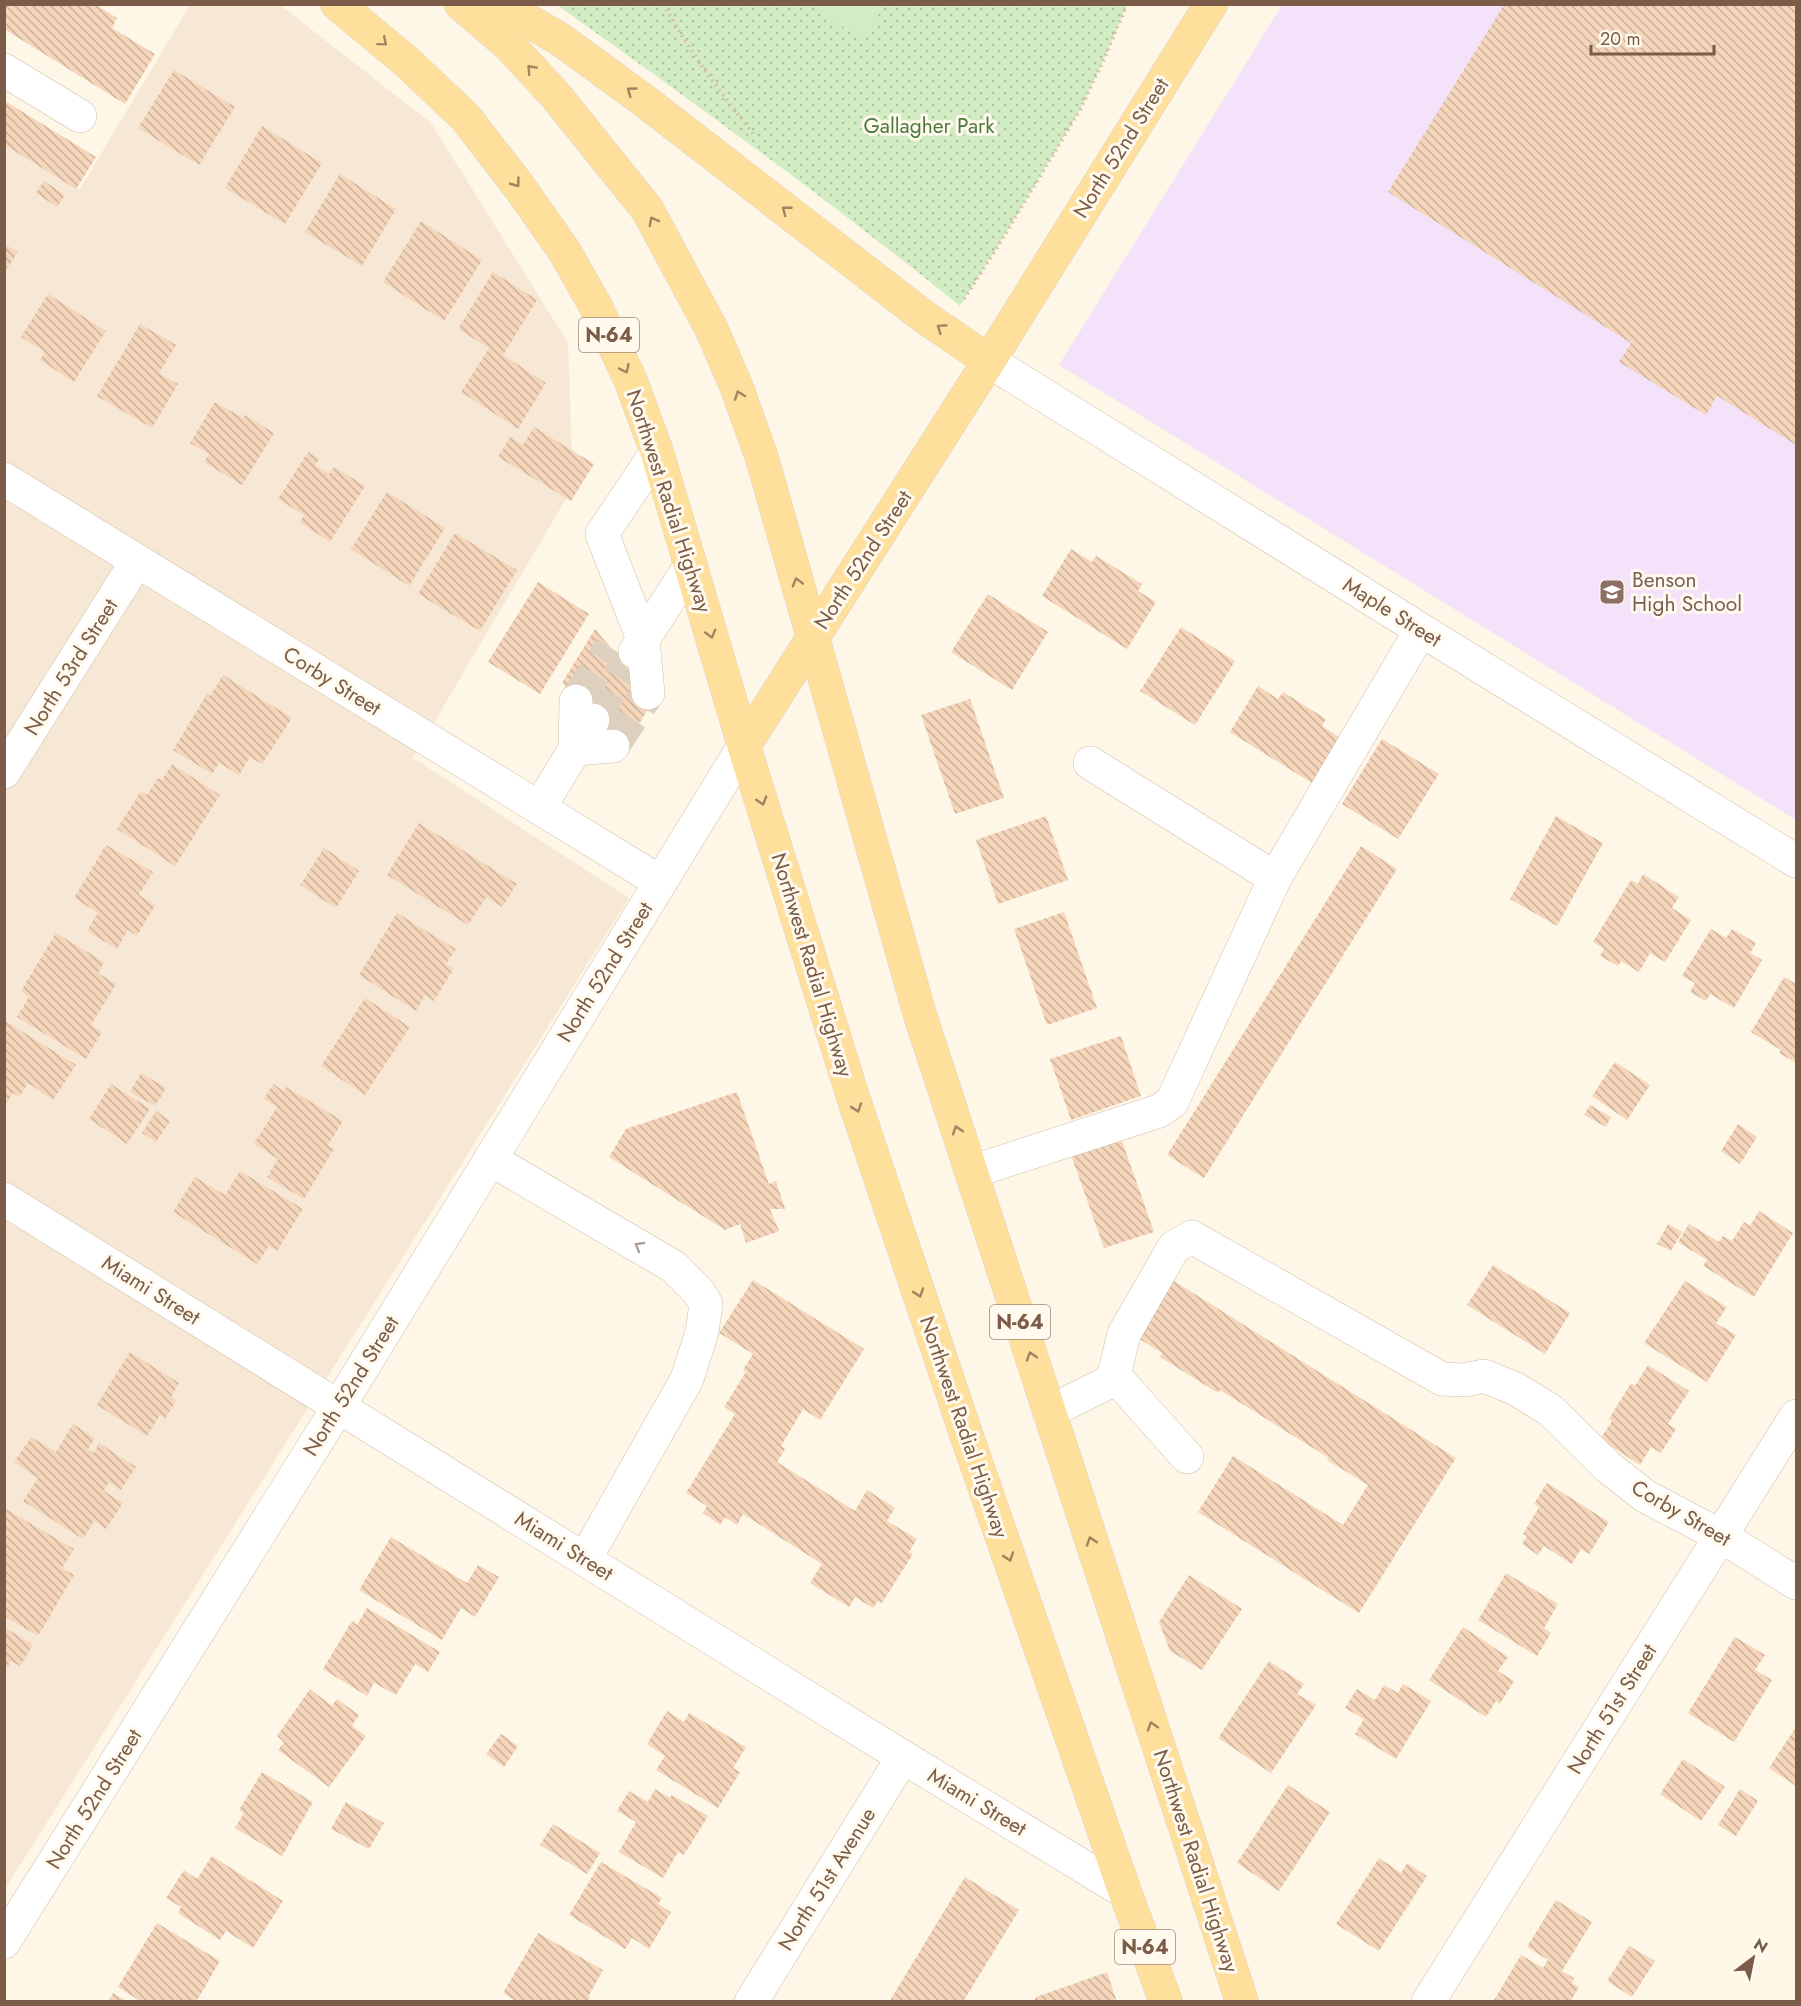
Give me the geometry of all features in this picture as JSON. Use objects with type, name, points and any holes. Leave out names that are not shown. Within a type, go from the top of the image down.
[{"type":"main road","name":"Northwest Radial Highway","points":[[337,4],[407,62],[466,118],[520,188],[565,252],[596,307],[630,379],[657,452],[744,746],[857,1108],[965,1431],[1125,1892],[1166,2001]]},
{"type":"main road","name":"Northwest Radial Highway","points":[[461,4],[509,45],[556,96],[647,209],[711,328],[737,388],[762,458],[920,1015],[1242,2001]]},
{"type":"main road","points":[[500,4],[561,40],[923,316],[989,361]]},
{"type":"main road","name":"North 52nd Street","points":[[744,746],[989,361],[1211,4]]},
{"type":"street","points":[[4,70],[80,116]]},
{"type":"street","name":"Maple Street","points":[[989,361],[1797,861]]},
{"type":"street","points":[[648,693],[643,639],[602,534],[657,452]]},
{"type":"street","name":"Corby Street","points":[[4,479],[660,882]]},
{"type":"street","name":"North 53rd Street","points":[[4,772],[137,561]]},
{"type":"street","points":[[618,657],[643,639],[691,565]]},
{"type":"street","points":[[970,1172],[1159,1111],[1172,1102],[1275,878],[1421,630]]},
{"type":"street","points":[[539,808],[575,749],[584,711]]},
{"type":"street","points":[[575,749],[613,746]]},
{"type":"street","name":"North 52nd Street","points":[[4,1942],[339,1406],[744,746]]},
{"type":"street","points":[[1090,763],[1275,878]]},
{"type":"street","points":[[490,1159],[675,1267],[698,1291],[706,1304],[702,1332],[687,1379],[585,1559]]},
{"type":"street","name":"Miami Street","points":[[4,1199],[903,1757],[1125,1892]]},
{"type":"street","name":"Corby Street","points":[[1114,1375],[1124,1334],[1174,1247],[1192,1237],[1442,1379],[1465,1380],[1484,1376],[1516,1389],[1550,1410],[1608,1467],[1645,1496],[1721,1536],[1797,1583]]},
{"type":"street","points":[[1049,1412],[1109,1382],[1114,1375],[1187,1457]]},
{"type":"street","name":"North 51st Street","points":[[1428,2001],[1797,1416]]},
{"type":"street","name":"North 51st Avenue","points":[[751,2001],[903,1757]]},
{"type":"path","points":[[664,4],[693,51],[754,135]]},
{"type":"path","points":[[960,306],[1080,110],[1106,57],[1127,4]]},
{"type":"shaded area","points":[[190,5],[280,5],[431,123],[568,343],[573,487],[413,758],[629,898],[5,1889],[5,141],[80,189]]},
{"type":"shaded area","name":"Benson High School","points":[[1282,5],[1796,5],[1796,820],[1059,365]]},
{"type":"green space","name":"Gallagher Park","points":[[557,5],[1127,5],[1080,110],[960,306],[811,190]]},
{"type":"green space","points":[[812,5],[884,5],[863,41]]},
{"type":"building","points":[[4,4],[95,4],[117,18],[112,28],[155,54],[125,104],[4,29]]},
{"type":"building","points":[[1504,5],[1796,5],[1796,445],[1717,396],[1706,415],[1619,362],[1631,343],[1388,192]]},
{"type":"building","points":[[174,70],[235,107],[199,165],[138,128]]},
{"type":"building","points":[[5,101],[96,157],[76,189],[5,145]]},
{"type":"building","points":[[262,126],[322,163],[285,224],[225,188]]},
{"type":"building","points":[[340,174],[396,209],[362,266],[305,232]]},
{"type":"building","points":[[44,181],[65,195],[57,207],[36,193]]},
{"type":"building","points":[[421,221],[482,260],[444,321],[383,282]]},
{"type":"building","points":[[4,244],[18,252],[4,273]]},
{"type":"building","points":[[493,272],[537,300],[503,355],[546,383],[518,429],[461,392],[489,348],[458,329]]},
{"type":"building","points":[[48,294],[106,331],[74,382],[40,360],[45,352],[21,337]]},
{"type":"building","points":[[140,324],[176,345],[159,373],[178,384],[152,428],[97,396]]},
{"type":"building","points":[[215,402],[243,418],[245,415],[274,433],[242,485],[204,462],[209,454],[190,443]]},
{"type":"building","points":[[534,427],[594,464],[571,501],[498,457],[510,437],[523,445]]},
{"type":"building","points":[[308,452],[319,459],[315,465],[329,474],[334,467],[365,486],[330,542],[300,522],[304,515],[278,499]]},
{"type":"building","points":[[387,492],[445,528],[409,586],[351,549]]},
{"type":"building","points":[[455,533],[517,570],[480,631],[418,594]]},
{"type":"building","points":[[1071,549],[1092,562],[1096,556],[1142,584],[1138,591],[1156,602],[1127,649],[1042,596]]},
{"type":"building","points":[[538,582],[589,614],[540,694],[488,662]]},
{"type":"building","points":[[988,594],[1048,632],[1012,690],[951,652]]},
{"type":"building","points":[[1181,627],[1235,661],[1195,725],[1140,691]]},
{"type":"building","points":[[595,629],[654,700],[620,754],[562,683]]},
{"type":"building","points":[[223,675],[292,718],[262,764],[250,757],[239,775],[219,763],[212,774],[173,750],[207,694],[210,696]]},
{"type":"building","points":[[1258,686],[1278,699],[1283,692],[1326,719],[1322,726],[1344,740],[1315,785],[1230,732]]},
{"type":"building","points":[[970,699],[1004,798],[955,814],[921,715]]},
{"type":"building","points":[[1382,739],[1439,774],[1398,839],[1342,804]]},
{"type":"building","points":[[172,764],[220,795],[175,866],[117,829],[141,791],[147,795],[158,778],[162,780]]},
{"type":"building","points":[[1046,816],[1068,880],[998,904],[976,840]]},
{"type":"building","points":[[1556,816],[1603,843],[1557,926],[1510,899]]},
{"type":"building","points":[[419,823],[517,884],[502,907],[486,897],[468,925],[387,875]]},
{"type":"building","points":[[106,845],[153,872],[139,895],[155,905],[137,936],[128,930],[117,949],[87,931],[98,913],[74,898]]},
{"type":"building","points":[[1361,846],[1397,869],[1204,1178],[1167,1155]]},
{"type":"building","points":[[324,848],[359,871],[336,908],[300,885]]},
{"type":"building","points":[[1643,874],[1679,897],[1672,908],[1691,920],[1665,962],[1650,953],[1639,972],[1621,961],[1618,966],[1600,956],[1604,949],[1593,942],[1631,880],[1638,884]]},
{"type":"building","points":[[1064,912],[1097,1008],[1047,1025],[1014,929]]},
{"type":"building","points":[[397,913],[456,949],[446,964],[454,968],[434,1001],[425,995],[416,1011],[359,975]]},
{"type":"building","points":[[1711,929],[1726,938],[1732,929],[1756,943],[1750,953],[1762,960],[1734,1008],[1710,994],[1706,1001],[1690,992],[1695,983],[1682,976]]},
{"type":"building","points":[[56,933],[104,962],[98,973],[116,984],[91,1025],[102,1032],[86,1059],[17,1017],[29,997],[21,991]]},
{"type":"building","points":[[1784,977],[1796,984],[1796,1063],[1779,1053],[1781,1050],[1751,1032]]},
{"type":"building","points":[[365,998],[410,1027],[365,1095],[321,1066]]},
{"type":"building","points":[[4,1020],[76,1065],[53,1100],[28,1083],[19,1097],[13,1093],[4,1107]]},
{"type":"building","points":[[1121,1036],[1141,1096],[1071,1120],[1050,1059]]},
{"type":"building","points":[[1615,1062],[1650,1085],[1627,1120],[1592,1096]]},
{"type":"building","points":[[141,1073],[166,1088],[155,1106],[130,1092]]},
{"type":"building","points":[[111,1084],[150,1109],[127,1144],[89,1119]]},
{"type":"building","points":[[273,1084],[284,1091],[286,1087],[343,1121],[328,1145],[334,1149],[304,1199],[267,1177],[278,1159],[254,1144],[277,1107],[264,1099]]},
{"type":"building","points":[[737,1092],[769,1184],[776,1181],[785,1209],[770,1209],[779,1231],[746,1243],[740,1224],[725,1230],[609,1157],[626,1129]]},
{"type":"building","points":[[1590,1105],[1611,1117],[1606,1127],[1584,1115]]},
{"type":"building","points":[[156,1111],[170,1121],[156,1142],[142,1133]]},
{"type":"building","points":[[1738,1124],[1757,1137],[1740,1164],[1721,1151]]},
{"type":"building","points":[[1121,1138],[1154,1232],[1104,1248],[1071,1155]]},
{"type":"building","points":[[240,1171],[303,1209],[277,1251],[269,1246],[257,1264],[173,1212],[195,1177],[225,1195]]},
{"type":"building","points":[[1759,1211],[1793,1233],[1754,1297],[1703,1266],[1707,1260],[1678,1242],[1689,1224],[1719,1242],[1723,1236],[1732,1241],[1744,1222],[1750,1226]]},
{"type":"building","points":[[1668,1224],[1682,1232],[1671,1251],[1657,1244]]},
{"type":"building","points":[[1493,1265],[1570,1313],[1545,1354],[1467,1305]]},
{"type":"building","points":[[1166,1276],[1456,1458],[1359,1613],[1198,1512],[1233,1456],[1343,1525],[1368,1485],[1220,1390],[1218,1393],[1160,1357],[1162,1353],[1130,1333]]},
{"type":"building","points":[[753,1280],[864,1349],[820,1420],[803,1409],[781,1446],[785,1449],[777,1462],[855,1511],[867,1490],[895,1508],[887,1521],[917,1539],[909,1552],[913,1554],[882,1603],[878,1601],[873,1608],[855,1597],[849,1607],[810,1583],[822,1564],[743,1514],[737,1525],[725,1517],[720,1525],[703,1513],[707,1506],[686,1493],[735,1414],[724,1407],[746,1372],[743,1370],[753,1354],[719,1333]]},
{"type":"building","points":[[1685,1281],[1727,1307],[1716,1323],[1736,1335],[1707,1382],[1644,1343]]},
{"type":"building","points":[[130,1352],[179,1383],[171,1397],[176,1401],[165,1419],[160,1415],[147,1436],[97,1405]]},
{"type":"building","points":[[1648,1365],[1689,1391],[1668,1424],[1676,1429],[1661,1453],[1651,1447],[1640,1465],[1600,1439],[1612,1421],[1609,1419],[1631,1383],[1635,1386]]},
{"type":"building","points":[[73,1424],[95,1438],[88,1449],[94,1453],[99,1443],[136,1467],[121,1490],[109,1482],[104,1491],[123,1503],[106,1529],[94,1521],[83,1539],[23,1501],[38,1478],[14,1462],[31,1437],[56,1452]]},
{"type":"building","points":[[1547,1483],[1609,1522],[1589,1554],[1581,1549],[1572,1564],[1544,1546],[1538,1555],[1522,1544],[1527,1536],[1523,1534],[1539,1507],[1534,1504]]},
{"type":"building","points":[[6,1509],[74,1549],[62,1568],[74,1575],[38,1636],[4,1616]]},
{"type":"building","points":[[391,1537],[467,1583],[478,1565],[499,1577],[475,1617],[461,1608],[442,1640],[359,1590]]},
{"type":"building","points":[[1506,1573],[1558,1604],[1544,1628],[1551,1633],[1537,1656],[1478,1620]]},
{"type":"building","points":[[1189,1575],[1242,1609],[1202,1670],[1170,1651],[1159,1622]]},
{"type":"building","points":[[367,1608],[440,1652],[428,1672],[415,1664],[396,1695],[374,1683],[367,1696],[323,1669],[352,1621],[357,1625]]},
{"type":"building","points":[[4,1627],[33,1645],[20,1666],[11,1661],[4,1672]]},
{"type":"building","points":[[1463,1627],[1508,1657],[1498,1671],[1514,1681],[1500,1704],[1496,1701],[1486,1717],[1429,1680]]},
{"type":"building","points":[[1735,1637],[1765,1655],[1755,1670],[1772,1680],[1734,1742],[1688,1713]]},
{"type":"building","points":[[1269,1661],[1304,1684],[1297,1694],[1316,1705],[1271,1773],[1218,1738]]},
{"type":"building","points":[[1403,1684],[1431,1701],[1396,1759],[1355,1734],[1364,1719],[1345,1708],[1357,1689],[1375,1700],[1384,1685],[1398,1693]]},
{"type":"building","points":[[310,1689],[332,1706],[337,1699],[359,1715],[352,1726],[366,1736],[329,1787],[278,1750],[284,1742],[277,1736]]},
{"type":"building","points":[[667,1711],[684,1722],[689,1713],[746,1747],[733,1768],[740,1772],[718,1808],[656,1770],[665,1756],[647,1744]]},
{"type":"building","points":[[1796,1727],[1796,1786],[1769,1768]]},
{"type":"building","points":[[501,1734],[518,1746],[504,1767],[486,1754]]},
{"type":"building","points":[[1683,1759],[1725,1787],[1701,1821],[1660,1794]]},
{"type":"building","points":[[262,1772],[313,1802],[282,1856],[235,1828],[244,1813],[239,1810]]},
{"type":"building","points":[[1288,1785],[1330,1812],[1279,1891],[1237,1863]]},
{"type":"building","points":[[655,1789],[670,1798],[672,1795],[708,1816],[684,1855],[678,1852],[663,1878],[619,1852],[636,1822],[617,1811],[629,1791],[648,1802]]},
{"type":"building","points":[[1740,1789],[1758,1801],[1736,1836],[1718,1825]]},
{"type":"building","points":[[346,1802],[384,1823],[369,1849],[331,1829]]},
{"type":"building","points":[[553,1824],[600,1853],[587,1874],[540,1845]]},
{"type":"building","points":[[212,1856],[283,1901],[253,1948],[226,1931],[220,1940],[178,1913],[181,1907],[166,1898],[184,1870],[197,1879]]},
{"type":"building","points":[[1379,1858],[1401,1873],[1407,1863],[1427,1876],[1379,1951],[1336,1924]]},
{"type":"building","points":[[601,1862],[662,1898],[658,1904],[671,1912],[649,1949],[632,1938],[625,1949],[569,1915]]},
{"type":"building","points":[[965,1877],[1019,1910],[963,2002],[889,2002]]},
{"type":"building","points":[[1556,1900],[1592,1922],[1562,1971],[1574,1978],[1572,1983],[1579,1987],[1570,2002],[1493,2002],[1521,1955],[1543,1968],[1548,1960],[1527,1947]]},
{"type":"building","points":[[157,1923],[220,1961],[196,2002],[142,2002],[118,1987]]},
{"type":"building","points":[[538,1933],[603,1970],[588,1997],[590,1998],[588,2002],[517,2002],[503,1993]]},
{"type":"building","points":[[1629,1946],[1655,1961],[1632,1997],[1607,1981]]},
{"type":"building","points":[[1107,1972],[1117,2002],[1034,2002],[1036,1997]]},
{"type":"building","points":[[113,1993],[128,2002],[108,2002]]},
{"type":"tunnel","points":[[576,701],[611,648]]},
{"type":"tunnel","points":[[593,720],[625,667]]},
{"type":"tunnel","points":[[613,746],[648,693]]},
{"type":"place","name":"Benson High School","points":[[1612,592]]}]
